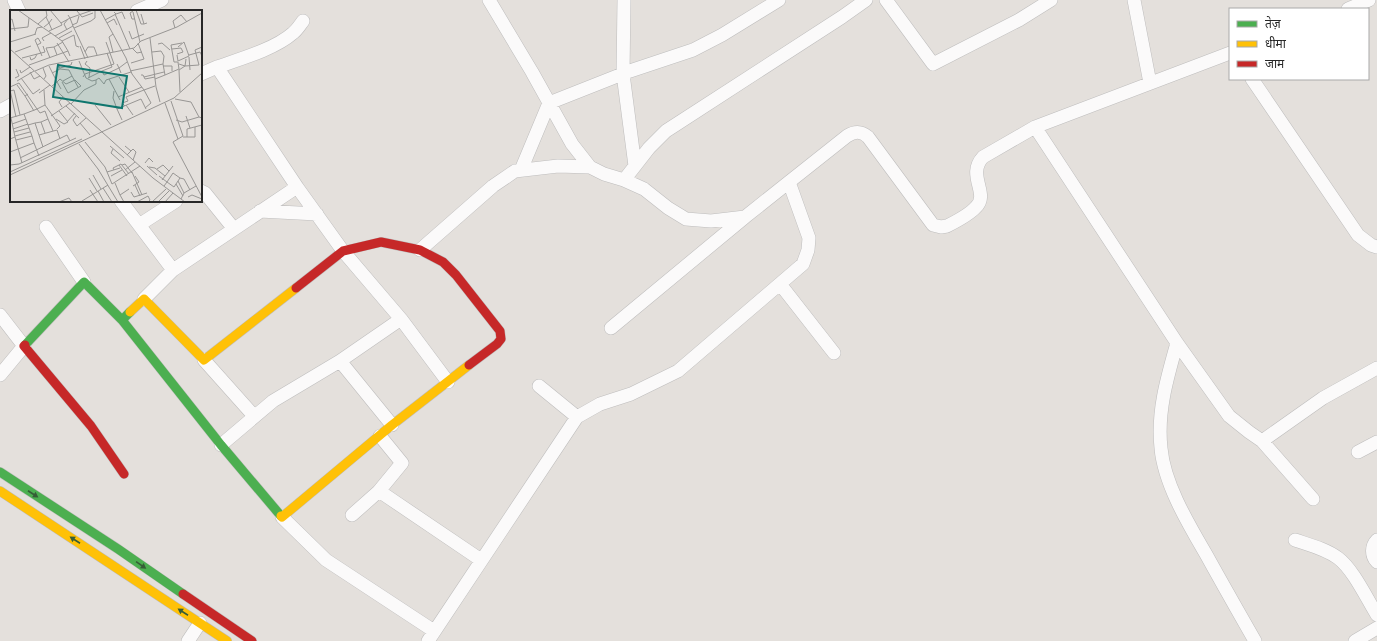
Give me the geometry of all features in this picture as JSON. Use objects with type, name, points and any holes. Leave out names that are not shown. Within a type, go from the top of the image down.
[{"type":"street","points":[[14,0],[19,10]]},
{"type":"street","points":[[138,10],[162,0]]},
{"type":"street","points":[[489,0],[572,144],[590,167]]},
{"type":"street","points":[[624,0],[623,74],[635,166]]},
{"type":"street","points":[[521,170],[549,103],[623,74],[693,50],[722,35],[779,0]]},
{"type":"street","points":[[624,180],[649,148],[666,131],[866,0]]},
{"type":"street","points":[[886,0],[933,64],[1019,20],[1051,0]]},
{"type":"street","points":[[1134,0],[1150,84]]},
{"type":"street","points":[[1350,8],[1369,0]]},
{"type":"street","points":[[202,74],[277,43],[293,33],[303,21]]},
{"type":"street","points":[[611,328],[745,217],[853,133],[858,132],[865,134],[868,137],[933,225],[942,227],[947,226],[977,206],[981,197],[976,173],[977,165],[980,160],[1034,127],[1229,54]]},
{"type":"street","points":[[217,67],[296,187],[343,251],[401,319],[448,382]]},
{"type":"street","points":[[1253,80],[1358,235],[1371,245],[1377,247]]},
{"type":"street","points":[[0,111],[10,106]]},
{"type":"street","points":[[1034,127],[1177,343],[1229,416],[1262,441],[1313,500]]},
{"type":"street","points":[[420,250],[493,186],[515,171],[558,166],[590,167],[604,174],[624,180],[644,189],[668,208],[686,219],[710,221],[745,217]]},
{"type":"street","points":[[46,227],[84,282],[122,320],[221,445],[282,517],[326,560],[431,636],[578,417],[600,404],[631,394],[678,371],[803,264],[808,250],[809,238],[789,182]]},
{"type":"street","points":[[122,320],[173,270],[296,187]]},
{"type":"street","points":[[202,191],[205,192],[234,229]]},
{"type":"street","points":[[122,202],[173,270]]},
{"type":"street","points":[[139,225],[174,202]]},
{"type":"street","points":[[260,211],[317,214]]},
{"type":"street","points":[[204,360],[343,251],[381,242],[420,250],[443,262],[456,275],[500,331],[501,339],[497,344],[392,426],[282,517]]},
{"type":"street","points":[[0,375],[24,346],[84,282]]},
{"type":"street","points":[[780,284],[834,353]]},
{"type":"street","points":[[144,300],[204,360],[254,416]]},
{"type":"street","points":[[0,315],[91,426],[124,474]]},
{"type":"street","points":[[221,445],[273,401],[340,361],[401,319]]},
{"type":"street","points":[[1177,343],[1165,386],[1161,410],[1161,448],[1166,472],[1183,514],[1255,641]]},
{"type":"street","points":[[340,361],[392,426]]},
{"type":"street","points":[[1262,441],[1323,398],[1377,368]]},
{"type":"street","points":[[539,386],[578,417]]},
{"type":"street","points":[[352,515],[379,491],[402,463],[380,436]]},
{"type":"street","points":[[1358,452],[1377,442]]},
{"type":"street","points":[[0,472],[252,641]]},
{"type":"street","points":[[0,491],[227,641]]},
{"type":"street","points":[[379,491],[481,560]]},
{"type":"street","points":[[1295,540],[1328,552],[1340,559],[1351,572],[1377,615]]},
{"type":"street","points":[[1377,540],[1374,543],[1372,551],[1373,558],[1377,562]]},
{"type":"street","points":[[188,641],[200,623]]},
{"type":"street","points":[[1355,641],[1377,628]]},
{"type":"traffic: fast","points":[[25,345],[84,282],[122,320],[130,312]]},
{"type":"traffic: fast","points":[[122,320],[221,445],[281,516]]},
{"type":"traffic: fast","points":[[0,472],[118,549],[183,594]]},
{"type":"traffic: slow","points":[[130,312],[144,299],[204,360],[296,288]]},
{"type":"traffic: slow","points":[[281,516],[282,517],[392,425],[469,365]]},
{"type":"traffic: slow","points":[[0,491],[227,641]]},
{"type":"traffic: jam","points":[[296,288],[343,251],[381,242],[420,250],[443,262],[456,275],[500,331],[501,339],[497,344],[469,365]]},
{"type":"traffic: jam","points":[[25,345],[24,346],[91,426],[124,474]]},
{"type":"traffic: jam","points":[[183,594],[252,641]]}]
